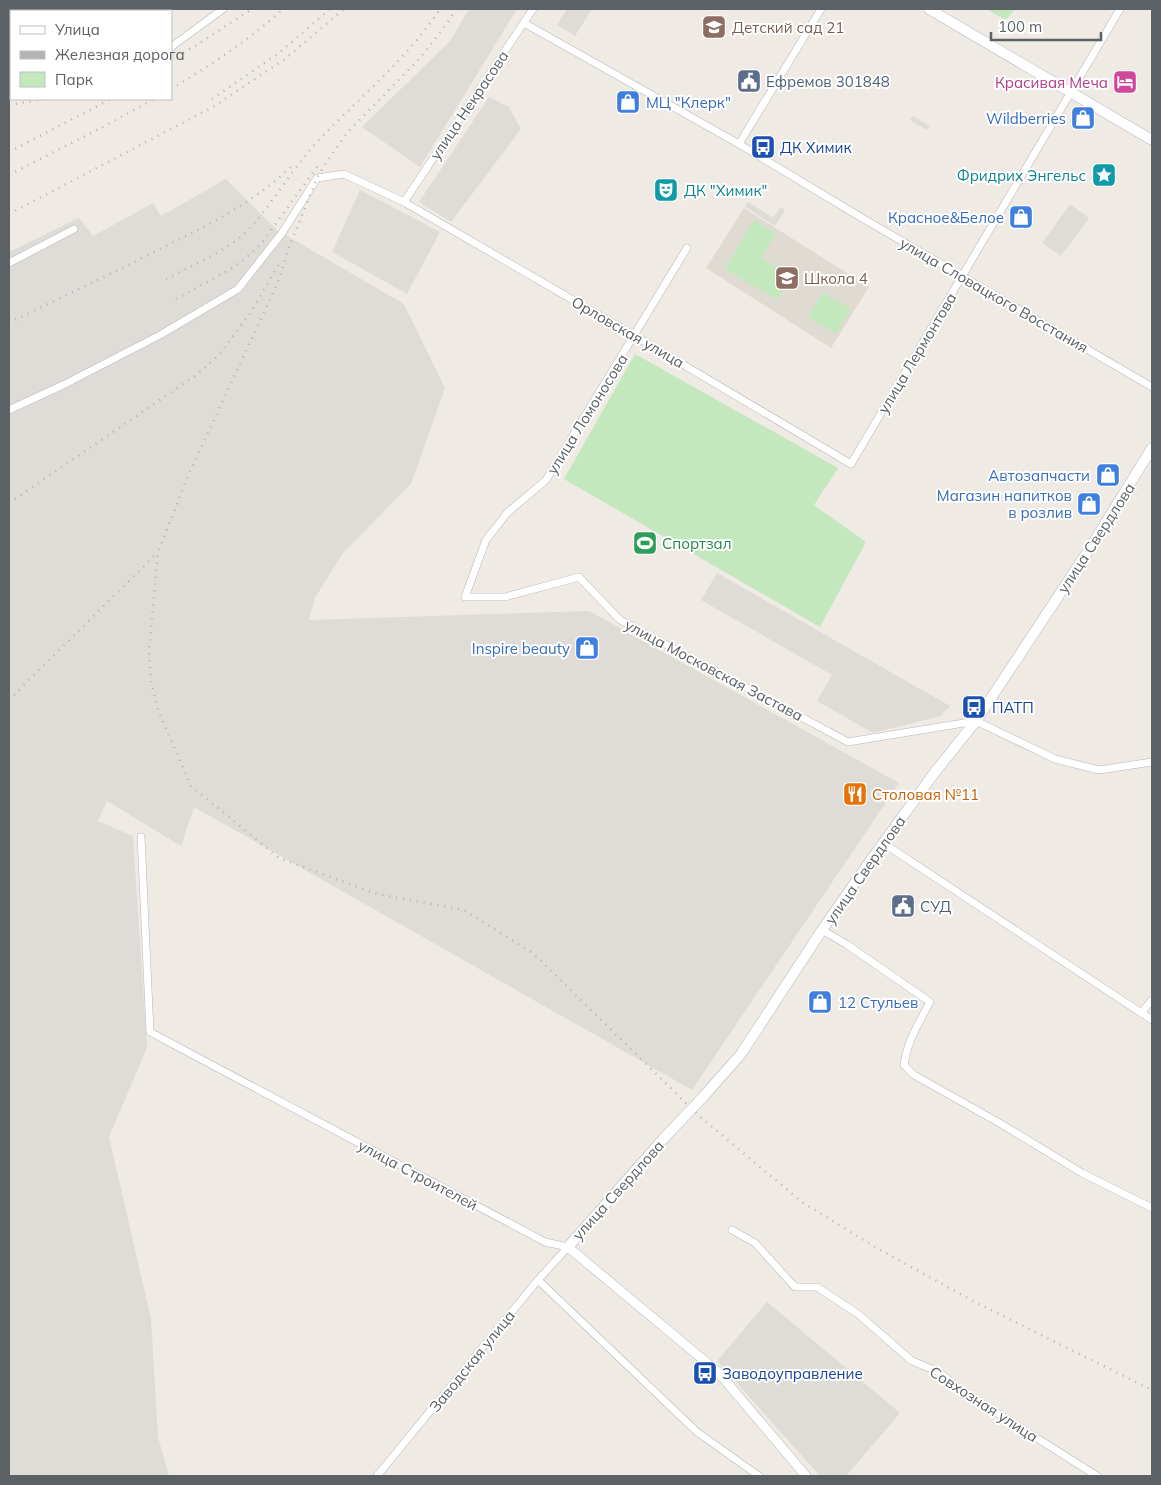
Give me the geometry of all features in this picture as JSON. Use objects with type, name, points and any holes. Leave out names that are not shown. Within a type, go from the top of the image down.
[{"type":"main road","points":[[929,9],[1152,140]]},
{"type":"main road","name":"улица Свердлова","points":[[568,1247],[741,1054],[822,930],[883,843],[935,772],[976,721],[1092,545],[1152,448]]},
{"type":"street","points":[[172,46],[223,9]]},
{"type":"street","name":"улица Некрасова","points":[[404,202],[533,9]]},
{"type":"street","points":[[739,144],[821,9]]},
{"type":"street","name":"улица Лермонтова","points":[[851,464],[1120,9]]},
{"type":"street","name":"улица Словацкого Восстания","points":[[524,23],[739,144],[962,277],[1152,387]]},
{"type":"street","name":"Орловская улица","points":[[9,410],[65,384],[160,335],[238,289],[282,233],[317,178],[344,174],[404,202],[851,464]]},
{"type":"street","points":[[9,263],[74,228]]},
{"type":"street","name":"улица Ломоносова","points":[[466,597],[486,540],[508,512],[546,480],[687,248]]},
{"type":"street","name":"улица Московская Застава","points":[[466,597],[505,597],[579,577],[620,620],[848,742],[976,721]]},
{"type":"street","points":[[976,721],[1055,759],[1100,770],[1152,762]]},
{"type":"street","name":"улица Строителей","points":[[141,837],[150,1032],[544,1242],[568,1247],[718,1372],[806,1476]]},
{"type":"street","points":[[883,843],[1152,1020]]},
{"type":"street","points":[[822,930],[846,944],[930,1002],[911,1037],[906,1054],[904,1065],[914,1075],[1003,1125],[1082,1173],[1152,1208]]},
{"type":"street","points":[[1141,1013],[1152,1000]]},
{"type":"street","name":"Совхозная улица","points":[[732,1230],[755,1243],[795,1287],[817,1287],[858,1314],[912,1361],[939,1372],[962,1390],[1097,1476]]},
{"type":"street","name":"Заводская улица","points":[[377,1476],[538,1280],[568,1247]]},
{"type":"street","points":[[538,1280],[697,1432],[759,1476]]},
{"type":"shaded area","points":[[9,9],[38,10],[10,10],[9,54]]},
{"type":"shaded area","points":[[469,9],[517,9],[420,167],[362,127],[450,41]]},
{"type":"shaded area","points":[[567,9],[592,9],[575,36],[557,25]]},
{"type":"shaded area","points":[[489,97],[509,107],[521,129],[451,222],[419,202]]},
{"type":"shaded area","points":[[913,116],[930,126],[927,130],[910,120]]},
{"type":"shaded area","points":[[226,179],[277,230],[404,304],[445,388],[411,484],[343,553],[315,598],[309,620],[589,611],[899,783],[692,1090],[194,807],[181,846],[107,801],[98,821],[133,836],[147,1048],[109,1137],[151,1319],[158,1437],[169,1476],[9,1476],[9,252],[79,218],[93,236],[153,203],[161,216]]},
{"type":"shaded area","points":[[360,190],[440,232],[407,294],[332,252]]},
{"type":"shaded area","points":[[748,202],[773,218],[781,207],[785,210],[775,226],[745,207]]},
{"type":"shaded area","points":[[1070,204],[1089,218],[1061,256],[1042,243]]},
{"type":"shaded area","name":"Школа 4","points":[[744,208],[869,287],[831,348],[706,268]]},
{"type":"shaded area","points":[[717,573],[950,706],[941,716],[873,733],[817,701],[832,675],[701,600]]},
{"type":"shaded area","points":[[767,1302],[900,1413],[846,1476],[820,1476],[717,1361]]},
{"type":"green space","points":[[986,9],[1015,9],[1006,20]]},
{"type":"green space","points":[[754,220],[776,234],[761,258],[791,276],[777,300],[725,269]]},
{"type":"green space","points":[[823,292],[851,309],[836,334],[808,317]]},
{"type":"green space","points":[[635,354],[838,468],[814,505],[866,542],[820,627],[564,479]]},
{"type":"railway","points":[[172,59],[252,9]]},
{"type":"railway","points":[[172,88],[229,52],[283,9]]},
{"type":"railway","points":[[212,99],[279,53],[330,9]]},
{"type":"railway","points":[[9,214],[213,107],[285,59],[344,9]]},
{"type":"railway","points":[[166,279],[218,252],[245,233],[309,151],[413,45],[440,9]]},
{"type":"railway","points":[[456,9],[420,58],[347,133],[317,178],[290,245],[278,282],[187,478],[158,552],[149,652],[151,681],[158,710],[191,786],[279,858],[377,894],[464,910],[534,954],[699,1116],[802,1202],[875,1247],[973,1301],[1152,1390]]},
{"type":"railway","points":[[9,105],[40,100]]},
{"type":"railway","points":[[9,152],[109,100]]},
{"type":"railway","points":[[9,175],[152,100]]},
{"type":"railway","points":[[9,323],[217,220],[248,201],[293,165]]},
{"type":"railway","points":[[176,299],[244,260],[261,244],[317,167]]},
{"type":"railway","points":[[9,503],[195,376],[219,355],[251,312],[279,264]]},
{"type":"railway","points":[[9,700],[158,552]]},
{"type":"place","name":"Детский сад 21","points":[[714,27]]},
{"type":"place","name":"Ефремов 301848","points":[[749,81]]},
{"type":"place","name":"Красивая Меча","points":[[1125,82]]},
{"type":"place","name":"МЦ \"Клерк\"","points":[[628,102]]},
{"type":"place","name":"Wildberries","points":[[1083,118]]},
{"type":"place","name":"ДК Химик","points":[[763,147]]},
{"type":"place","name":"Фридрих Энгельс","points":[[1104,175]]},
{"type":"place","name":"ДК \"Химик\"","points":[[666,190]]},
{"type":"place","name":"Красное&Белое","points":[[1021,217]]},
{"type":"place","name":"Школа 4","points":[[787,278]]},
{"type":"place","name":"Автозапчасти","points":[[1108,475]]},
{"type":"place","name":"Магазин напитков в розлив","points":[[1089,504]]},
{"type":"place","name":"Спортзал","points":[[645,543]]},
{"type":"place","name":"Inspire beauty","points":[[587,648]]},
{"type":"place","name":"ПАТП","points":[[974,707]]},
{"type":"place","name":"Столовая №11","points":[[855,794]]},
{"type":"place","name":"СУД","points":[[903,906]]},
{"type":"place","name":"12 Стульев","points":[[820,1002]]},
{"type":"place","name":"Заводоуправление","points":[[705,1373]]}]
